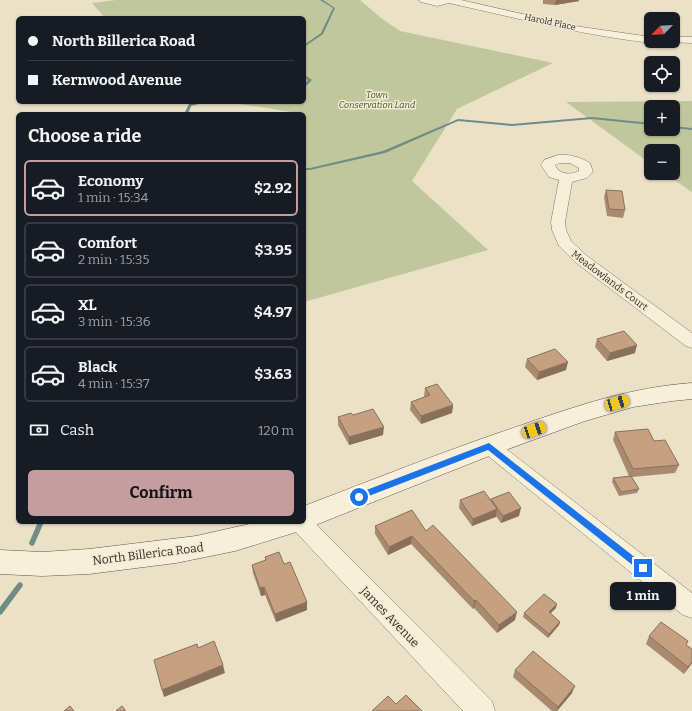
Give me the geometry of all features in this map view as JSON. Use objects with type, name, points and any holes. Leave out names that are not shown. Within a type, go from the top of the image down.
[{"type":"main road","points":[[306,517],[489,446],[590,411],[630,399],[692,391]]},
{"type":"main road","name":"North Billerica Road","points":[[0,562],[72,564],[168,552],[213,546],[268,531],[287,524]]},
{"type":"street","name":"Harold Place","points":[[424,0],[437,3],[449,0],[597,32],[627,38],[644,39]]},
{"type":"street","points":[[680,40],[692,40]]},
{"type":"street","name":"Meadowlands Court","points":[[566,177],[558,222],[559,230],[564,243],[581,259],[692,342]]},
{"type":"street","points":[[489,446],[692,608]]},
{"type":"street","name":"James Avenue","points":[[302,524],[482,711]]},
{"type":"green space","name":"Town Conservation Land","points":[[116,0],[360,0],[381,18],[400,31],[553,63],[457,109],[412,181],[488,250],[306,301],[306,112],[291,112],[241,104],[306,104],[306,16],[103,16],[92,3]]},
{"type":"green space","points":[[644,101],[644,136],[680,136],[680,101],[692,101],[692,192],[674,180],[680,180],[680,144],[644,144],[644,159],[566,102]]},
{"type":"building","points":[[606,190],[622,191],[625,210],[609,209]]},
{"type":"building","points":[[624,331],[637,345],[610,353],[597,339]]},
{"type":"building","points":[[555,349],[568,362],[539,372],[527,359]]},
{"type":"building","points":[[437,384],[453,405],[421,416],[411,402],[430,395],[425,388]]},
{"type":"building","points":[[373,409],[384,427],[349,437],[338,417],[351,413],[353,415]]},
{"type":"building","points":[[648,429],[654,441],[665,440],[679,465],[633,469],[615,432]]},
{"type":"building","points":[[631,476],[639,489],[621,492],[613,478]]},
{"type":"building","points":[[484,491],[497,509],[473,519],[460,500]]},
{"type":"building","points":[[509,492],[521,508],[503,516],[491,499]]},
{"type":"building","points":[[412,510],[426,531],[433,525],[517,612],[499,625],[412,536],[389,547],[375,526]]},
{"type":"building","points":[[279,552],[284,564],[290,562],[307,602],[275,614],[264,587],[260,588],[252,565],[266,560],[265,557]]},
{"type":"building","points":[[544,594],[557,604],[549,612],[560,622],[549,634],[524,613]]},
{"type":"building","points":[[661,622],[688,641],[686,645],[692,649],[692,662],[688,667],[649,636]]},
{"type":"building","points":[[214,641],[223,665],[162,690],[154,660],[197,644],[198,648]]},
{"type":"building","points":[[533,651],[575,686],[558,707],[515,670]]},
{"type":"building","points":[[406,695],[422,711],[372,711],[388,696],[396,704]]},
{"type":"building","points":[[70,706],[74,711],[64,711]]},
{"type":"building","points":[[122,706],[126,711],[116,711]]},
{"type":"waterway","points":[[306,45],[322,33],[334,8],[321,0]]},
{"type":"waterway","points":[[306,77],[310,80],[306,85]]},
{"type":"waterway","points":[[187,112],[190,105],[195,104]]},
{"type":"waterway","points":[[306,169],[384,152],[458,120],[512,125],[592,118],[644,123]]},
{"type":"waterway","points":[[680,128],[692,129]]},
{"type":"waterway","points":[[32,543],[40,524]]},
{"type":"waterway","points":[[0,612],[20,585]]},
{"type":"route","points":[[359,497],[489,446],[643,568]]}]
